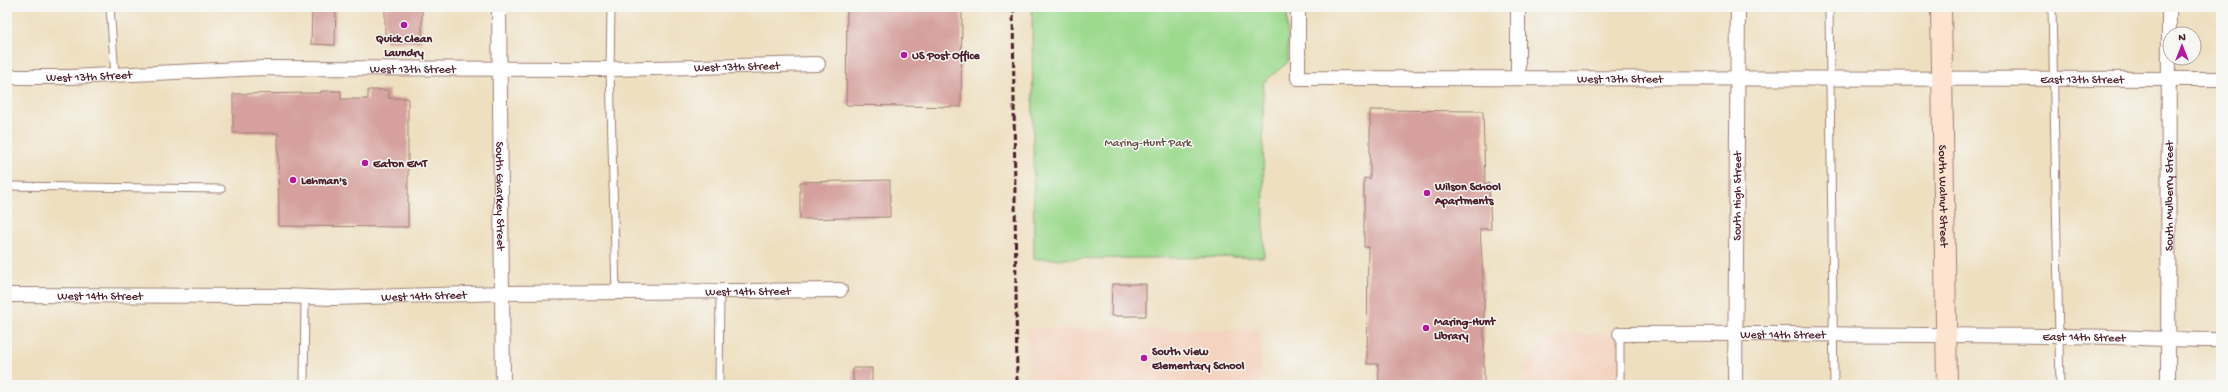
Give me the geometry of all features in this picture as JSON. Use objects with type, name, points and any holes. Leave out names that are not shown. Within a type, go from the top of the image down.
[{"type":"main road","name":"South Walnut Street","points":[[1942,7],[1947,385]]},
{"type":"street","name":"South Gharkey Street","points":[[500,7],[503,385]]},
{"type":"street","name":"West 13th Street","points":[[1298,7],[1298,78],[1943,78]]},
{"type":"street","points":[[1518,7],[1518,78]]},
{"type":"street","name":"South High Street","points":[[1735,385],[1738,7]]},
{"type":"street","name":"South Mulberry Street","points":[[2168,385],[2169,7]]},
{"type":"street","name":"West 13th Street","points":[[7,77],[115,75],[171,71],[263,68],[500,70],[818,64]]},
{"type":"street","name":"East 13th Street","points":[[1943,78],[2221,79]]},
{"type":"street","name":"West 14th Street","points":[[7,295],[305,298],[474,296],[616,292],[840,290]]},
{"type":"street","name":"West 14th Street","points":[[1620,334],[1834,333],[1946,336]]},
{"type":"street","name":"East 14th Street","points":[[1946,336],[2060,336],[2221,340]]},
{"type":"lane","points":[[110,7],[115,75]]},
{"type":"lane","points":[[611,7],[610,69],[616,292]]},
{"type":"lane","points":[[1829,7],[1834,385]]},
{"type":"lane","points":[[2052,7],[2060,385]]},
{"type":"lane","points":[[7,186],[221,189]]},
{"type":"lane","points":[[719,385],[720,292]]},
{"type":"lane","points":[[304,385],[305,298]]},
{"type":"lane","points":[[1620,334],[1620,385]]},
{"type":"shaded area","name":"South View Elementary School","points":[[1027,329],[1261,330],[1261,385],[1028,385]]},
{"type":"shaded area","points":[[1566,333],[1620,334],[1620,385],[1525,385],[1526,369],[1530,356],[1543,342]]},
{"type":"green space","name":"Maring-Hunt Park","points":[[1032,7],[1287,7],[1288,62],[1263,83],[1264,257],[1034,259]]},
{"type":"building","points":[[312,7],[336,7],[335,45],[311,44]]},
{"type":"building","name":"Quick Clean Laundry","points":[[385,7],[422,7],[422,42],[385,42]]},
{"type":"building","name":"US Post Office","points":[[847,7],[962,7],[961,107],[846,105]]},
{"type":"building","name":"Eaton EMT","points":[[368,90],[389,90],[389,98],[408,98],[408,227],[279,226],[278,133],[233,133],[233,94],[321,93],[321,91],[341,91],[341,99],[368,99]]},
{"type":"building","points":[[1370,110],[1483,111],[1485,184],[1489,183],[1491,229],[1480,229],[1484,292],[1484,385],[1379,385],[1378,364],[1367,364],[1368,247],[1364,247],[1364,178],[1370,179]]},
{"type":"building","points":[[890,180],[890,217],[800,219],[800,182]]},
{"type":"building","points":[[1112,284],[1146,284],[1146,316],[1111,316]]},
{"type":"building","points":[[853,368],[872,368],[872,385],[853,385]]},
{"type":"railway","points":[[1013,7],[1017,385]]},
{"type":"place","name":"Quick Clean Laundry","points":[[404,25]]},
{"type":"place","name":"US Post Office","points":[[904,55]]},
{"type":"place","name":"Eaton EMT","points":[[365,163]]},
{"type":"place","name":"Lehman's","points":[[293,180]]},
{"type":"place","name":"Wilson School Apartments","points":[[1427,193]]},
{"type":"place","name":"Maring-Hunt Library","points":[[1426,328]]},
{"type":"place","name":"South View Elementary School","points":[[1144,358]]}]
